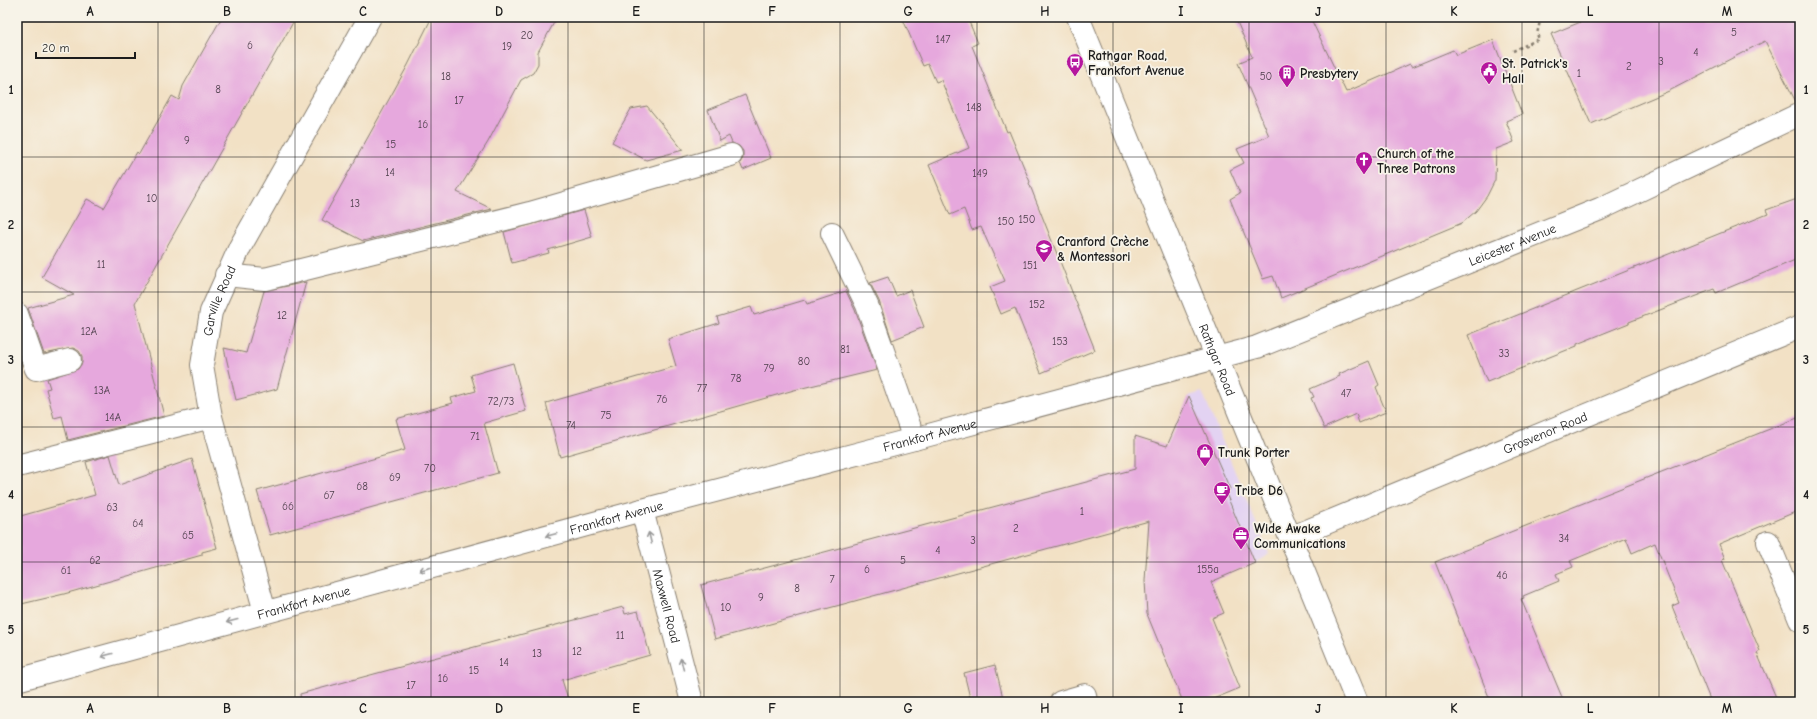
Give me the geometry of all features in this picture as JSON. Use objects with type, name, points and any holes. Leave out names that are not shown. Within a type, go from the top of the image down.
[{"type":"street","name":"Garville Road","points":[[265,612],[212,417],[202,365],[210,312],[240,247],[370,17]]},
{"type":"street","name":"Rathgar Road","points":[[1078,17],[1357,702]]},
{"type":"street","name":"Leicester Avenue","points":[[1217,358],[1257,347],[1600,209],[1800,114]]},
{"type":"street","points":[[226,275],[265,279],[530,213],[731,155]]},
{"type":"street","points":[[832,233],[867,305],[914,439]]},
{"type":"street","points":[[17,314],[36,369],[70,360]]},
{"type":"street","name":"Grosvenor Road","points":[[1290,538],[1800,327]]},
{"type":"street","name":"Frankfort Avenue","points":[[17,680],[642,510],[1217,358]]},
{"type":"street","points":[[17,466],[212,417]]},
{"type":"street","name":"Maxwell Road","points":[[642,510],[692,702]]},
{"type":"street","points":[[1768,542],[1800,620]]},
{"type":"street","points":[[1061,702],[1085,695],[1086,702]]},
{"type":"path","points":[[1513,50],[1539,39],[1537,34],[1541,17]]},
{"type":"shaded area","points":[[1202,392],[1269,554],[1255,563],[1147,609],[1145,581],[1149,518],[1163,453],[1189,396]]},
{"type":"building","points":[[222,17],[296,17],[135,303],[164,416],[68,440],[62,416],[54,418],[46,389],[50,388],[47,379],[78,369],[82,363],[82,356],[79,351],[73,348],[44,354],[28,308],[74,295],[42,277],[87,199],[104,208],[137,152],[139,154],[172,96],[179,100],[183,86]]},
{"type":"building","points":[[432,17],[557,17],[538,52],[538,64],[533,73],[521,80],[488,142],[457,192],[492,209],[363,241],[322,220],[408,65]]},
{"type":"building","points":[[902,17],[967,17],[978,43],[972,46],[1007,132],[1009,131],[1030,182],[1029,183],[1095,350],[1041,373],[1015,308],[1001,314],[990,287],[1005,281],[981,227],[972,230],[964,209],[950,215],[929,165],[969,148],[941,80],[936,82],[928,64],[923,66]]},
{"type":"building","name":"Church of the Three Patrons","points":[[1235,17],[1310,17],[1346,92],[1410,64],[1412,67],[1453,50],[1456,55],[1493,40],[1522,114],[1506,121],[1514,142],[1496,149],[1495,180],[1487,196],[1476,211],[1462,223],[1281,298],[1273,276],[1263,279],[1230,199],[1240,193],[1230,170],[1244,163],[1237,149],[1269,136],[1238,63],[1252,57]]},
{"type":"building","points":[[1593,17],[1800,17],[1800,102],[1796,102],[1765,41],[1669,91],[1591,124],[1551,34]]},
{"type":"building","points":[[745,95],[771,158],[743,170],[740,163],[743,158],[743,151],[739,146],[732,143],[729,136],[720,141],[708,110]]},
{"type":"building","points":[[647,106],[683,150],[646,160],[612,142],[631,109]]},
{"type":"building","points":[[1800,198],[1800,258],[1716,293],[1714,289],[1629,322],[1577,344],[1577,346],[1487,382],[1468,335],[1768,214],[1766,210]]},
{"type":"building","points":[[584,210],[592,237],[548,250],[549,253],[512,263],[504,232]]},
{"type":"building","points":[[888,277],[896,296],[910,290],[924,327],[892,340],[879,301],[870,283]]},
{"type":"building","points":[[306,282],[277,389],[236,400],[224,348],[246,353],[264,291]]},
{"type":"building","points":[[846,291],[855,310],[877,370],[794,390],[560,457],[546,403],[676,366],[668,339],[719,323],[717,317],[751,307],[754,315],[805,300],[807,304]]},
{"type":"building","points":[[1369,361],[1379,385],[1376,387],[1386,412],[1359,423],[1356,414],[1324,428],[1311,398],[1314,397],[1310,389]]},
{"type":"building","points":[[513,363],[526,411],[484,423],[498,473],[270,535],[257,491],[405,450],[396,419],[453,403],[451,398],[476,391],[471,375]]},
{"type":"building","points":[[1189,396],[1230,489],[1225,491],[1255,563],[1211,582],[1224,613],[1212,618],[1240,688],[1206,702],[1183,702],[1147,614],[1145,581],[1149,521],[715,639],[701,585],[1135,469],[1135,436],[1167,446]]},
{"type":"building","points":[[1800,417],[1800,510],[1719,544],[1725,559],[1722,560],[1760,651],[1757,653],[1778,702],[1711,702],[1672,606],[1679,603],[1655,543],[1632,553],[1626,538],[1570,561],[1573,567],[1556,574],[1559,581],[1523,596],[1524,598],[1521,599],[1564,702],[1491,702],[1435,562]]},
{"type":"building","points":[[110,455],[119,485],[192,459],[217,548],[202,552],[202,555],[64,594],[17,605],[17,517],[95,495],[86,462]]},
{"type":"building","points":[[623,607],[625,614],[638,611],[650,655],[562,680],[569,702],[301,702],[300,694]]},
{"type":"building","points":[[995,665],[1004,702],[971,702],[964,673]]},
{"type":"place","name":"Rathgar Road, Frankfort Avenue","points":[[1075,77]]},
{"type":"place","name":"St. Patrick's Hall","points":[[1489,85]]},
{"type":"place","name":"Presbytery","points":[[1287,88]]},
{"type":"place","name":"Church of the Three Patrons","points":[[1364,175]]},
{"type":"place","name":"Cranford Crèche & Montessori","points":[[1044,263]]},
{"type":"place","name":"Trunk Porter","points":[[1205,467]]},
{"type":"place","name":"Tribe D6","points":[[1222,505]]},
{"type":"place","name":"Wide Awake Communications","points":[[1241,550]]}]
